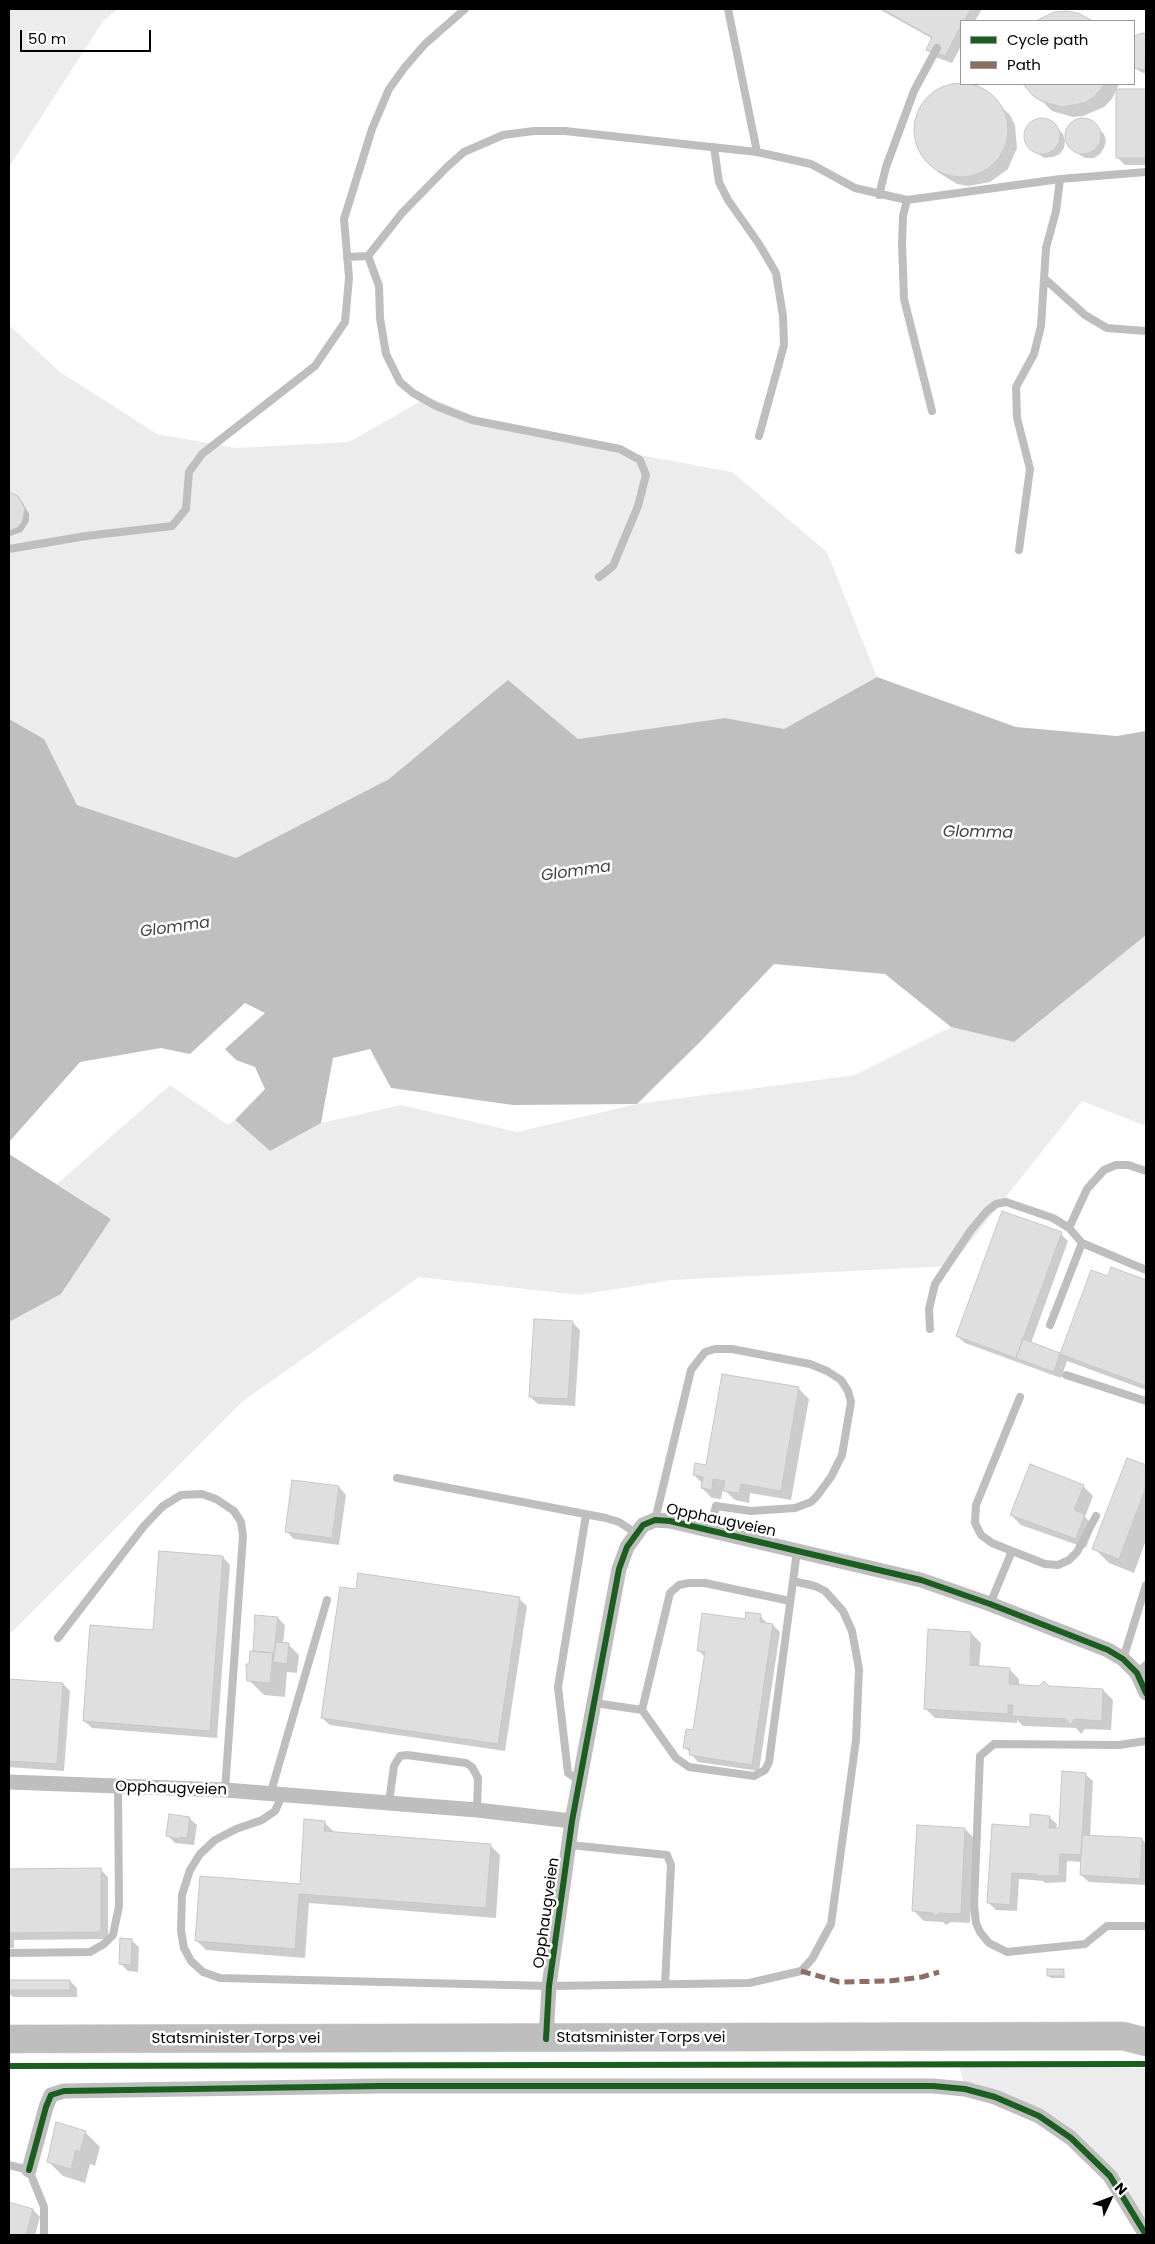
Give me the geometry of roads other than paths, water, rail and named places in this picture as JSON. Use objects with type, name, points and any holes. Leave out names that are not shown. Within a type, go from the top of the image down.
[{"type":"highway","name":"Statsminister Torps vei","points":[[9,2039],[1139,2036]]},
{"type":"street","name":"Opphaugveien","points":[[546,2039],[549,1986],[572,1821],[619,1569],[627,1547],[643,1525],[655,1520],[670,1521],[921,1580],[990,1604],[1108,1650],[1142,1669]]},
{"type":"street","points":[[1142,1669],[1146,1693]]},
{"type":"street","name":"Opphaugveien","points":[[9,1782],[225,1790],[389,1802],[572,1821]]},
{"type":"street","points":[[29,2170],[51,2095],[64,2091],[379,2086],[932,2086],[965,2089],[995,2097],[1039,2116],[1071,2138],[1110,2176],[1146,2235]]},
{"type":"lane","points":[[9,549],[86,536],[172,526],[186,509],[189,472],[202,454],[315,366],[345,322],[349,278],[344,219],[372,129],[389,89],[425,44],[465,9]]},
{"type":"lane","points":[[728,9],[757,152]]},
{"type":"lane","points":[[879,195],[886,167],[914,91],[937,48]]},
{"type":"lane","points":[[368,256],[402,213],[446,167],[464,152],[503,135],[534,131],[565,131],[757,152],[811,164],[855,188],[907,200],[1060,179],[1146,172]]},
{"type":"lane","points":[[714,146],[719,182],[728,200],[759,244],[776,273],[783,316],[784,345],[759,436]]},
{"type":"lane","points":[[1019,550],[1030,469],[1017,418],[1016,387],[1034,354],[1041,326],[1046,248],[1056,211],[1060,179]]},
{"type":"lane","points":[[907,200],[903,216],[904,299],[932,411]]},
{"type":"lane","points":[[347,256],[368,256]]},
{"type":"lane","points":[[368,256],[379,286],[380,318],[386,354],[400,382],[413,393],[436,406],[466,419],[501,428],[620,449],[640,460],[646,475],[638,506],[613,566],[599,577]]},
{"type":"lane","points":[[1045,279],[1085,315],[1107,328],[1146,331]]},
{"type":"lane","points":[[1069,1228],[1087,1189],[1104,1170],[1116,1165],[1128,1165],[1146,1171]]},
{"type":"lane","points":[[930,1329],[929,1309],[935,1284],[971,1230],[987,1210],[996,1204],[1006,1202],[1053,1218],[1069,1228],[1082,1243],[1146,1270]]},
{"type":"lane","points":[[1050,1325],[1082,1243]]},
{"type":"lane","points":[[655,1520],[691,1370],[705,1352],[715,1349],[732,1349],[810,1364],[827,1371],[841,1380],[848,1390],[851,1402],[842,1455],[817,1496],[811,1502],[795,1508],[751,1511],[716,1506],[710,1530]]},
{"type":"lane","points":[[1066,1374],[1146,1401]]},
{"type":"lane","points":[[1020,1397],[976,1505],[975,1523],[981,1535],[992,1543],[1045,1564],[1058,1565],[1069,1560],[1077,1552],[1096,1516]]},
{"type":"lane","points":[[397,1478],[619,1522],[636,1533]]},
{"type":"lane","points":[[58,1638],[144,1526],[163,1506],[181,1495],[202,1494],[216,1499],[234,1511],[241,1522],[243,1536],[225,1790]]},
{"type":"lane","points":[[580,1782],[568,1774],[558,1687],[586,1515]]},
{"type":"lane","points":[[595,1703],[642,1710],[676,1758],[689,1767],[754,1776],[760,1774],[768,1762],[797,1551]]},
{"type":"lane","points":[[990,1604],[1012,1551]]},
{"type":"lane","points":[[327,1600],[276,1795],[275,1811],[262,1820],[236,1829],[215,1840],[200,1854],[190,1870],[182,1895],[181,1931],[184,1948],[191,1961],[203,1972],[220,1978],[549,1986],[749,1982],[801,1971],[812,1959],[831,1924],[856,1740],[859,1669],[852,1631],[843,1611],[826,1591],[815,1586],[793,1581]]},
{"type":"lane","points":[[642,1710],[670,1593],[679,1585],[689,1582],[705,1583],[790,1601]]},
{"type":"lane","points":[[1123,1659],[1146,1585]]},
{"type":"lane","points":[[1146,1741],[1119,1745],[994,1744],[980,1756],[974,1905],[976,1923],[980,1932],[989,1943],[1007,1952],[1084,1944],[1107,1926],[1146,1926]]},
{"type":"lane","points":[[389,1802],[394,1766],[400,1756],[406,1755],[466,1763],[472,1767],[478,1778],[477,1810]]},
{"type":"lane","points":[[9,1953],[90,1952],[104,1944],[112,1935],[120,1906],[118,1787]]},
{"type":"lane","points":[[570,1845],[667,1855],[671,1865],[665,1984]]},
{"type":"lane","points":[[9,2165],[29,2170],[44,2208],[44,2235]]},
{"type":"water","name":"Glomma","points":[[877,677],[1016,727],[1117,736],[1146,731],[1146,935],[1014,1042],[951,1027],[885,974],[774,964],[701,1041],[637,1104],[513,1105],[391,1088],[370,1049],[333,1058],[321,1123],[270,1151],[235,1120],[265,1089],[255,1067],[236,1060],[225,1049],[265,1013],[245,1003],[190,1054],[161,1048],[80,1062],[9,1142],[9,719],[44,739],[77,805],[236,858],[389,779],[508,680],[578,739],[725,718],[784,729]]},
{"type":"water","points":[[9,1154],[111,1219],[61,1294],[9,1322]]}]
